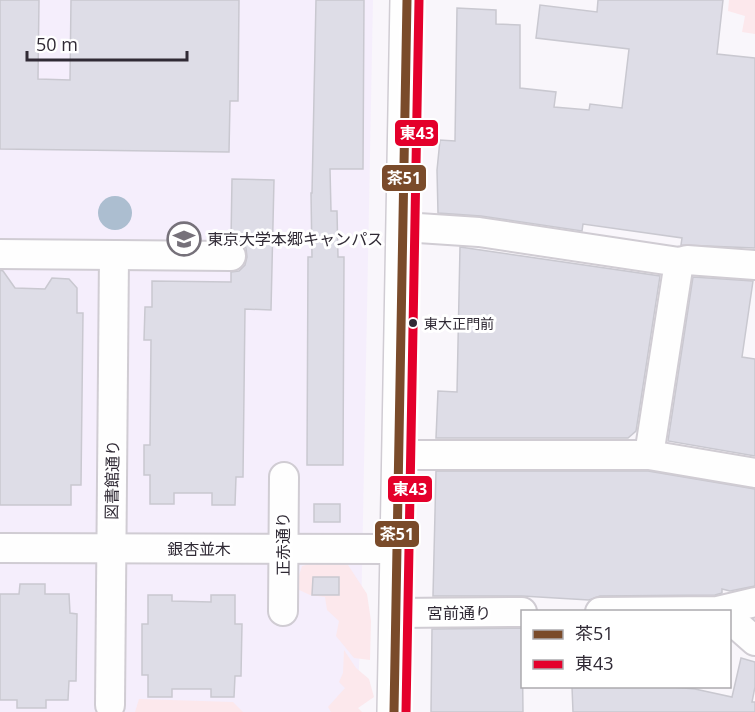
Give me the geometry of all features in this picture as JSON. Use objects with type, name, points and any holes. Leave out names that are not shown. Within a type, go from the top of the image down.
[{"type":"highway","points":[[394,712],[407,0]]},
{"type":"street","points":[[403,227],[479,232],[679,262],[687,260],[755,265]]},
{"type":"street","points":[[0,254],[231,256]]},
{"type":"street","name":"図書館通り","points":[[110,705],[114,255]]},
{"type":"street","points":[[649,455],[679,262]]},
{"type":"street","points":[[399,455],[649,455],[755,473]]},
{"type":"street","name":"正赤通り","points":[[283,611],[284,477]]},
{"type":"street","name":"銀杏並木","points":[[0,548],[397,549]]},
{"type":"street","points":[[731,611],[755,602]]},
{"type":"street","name":"宮前通り","points":[[396,613],[521,612]]},
{"type":"street","points":[[731,621],[755,641]]},
{"type":"shaded area","name":"東京大学本郷キャンパス","points":[[0,0],[373,0],[361,621],[357,712],[0,712]]},
{"type":"shaded area","points":[[729,0],[755,0],[755,34],[742,32],[745,16],[728,11]]},
{"type":"shaded area","points":[[325,560],[348,565],[367,594],[371,621],[370,660],[354,658],[336,636],[339,621],[327,610],[325,597],[310,595],[297,589],[302,566]]},
{"type":"shaded area","points":[[344,650],[356,668],[369,679],[374,697],[358,708],[362,712],[331,712],[328,707],[345,688],[339,682],[343,673]]},
{"type":"shaded area","points":[[139,699],[233,702],[243,712],[135,712]]},
{"type":"water","points":[[115,196],[127,201],[132,213],[127,225],[115,230],[103,225],[98,213],[103,201]]},
{"type":"building","points":[[0,0],[39,0],[38,79],[70,80],[71,0],[239,0],[238,101],[230,101],[229,152],[0,149]]},
{"type":"building","points":[[316,0],[364,0],[363,169],[330,169],[331,211],[337,211],[338,257],[344,257],[343,465],[307,465],[308,257],[312,257],[311,193]]},
{"type":"building","points":[[598,0],[723,0],[717,54],[755,58],[755,248],[681,245],[682,238],[583,224],[582,231],[481,216],[438,213],[437,170],[440,140],[455,141],[457,8],[496,10],[496,24],[520,25],[520,88],[556,92],[554,107],[589,110],[590,104],[622,108],[629,49],[536,38],[540,5],[597,12]]},
{"type":"building","points":[[232,179],[274,180],[271,310],[245,309],[243,477],[236,477],[235,505],[212,505],[212,493],[174,493],[174,504],[150,504],[150,475],[144,475],[144,445],[150,445],[151,340],[144,340],[145,307],[152,307],[152,281],[231,282],[231,272],[239,271],[245,265],[246,248],[240,242],[231,240]]},
{"type":"building","points":[[460,247],[660,276],[636,431],[628,438],[436,438],[438,391],[457,392]]},
{"type":"building","points":[[0,270],[15,288],[45,289],[52,278],[69,279],[77,288],[77,313],[83,313],[81,485],[71,485],[71,505],[0,505]]},
{"type":"building","points":[[693,277],[753,281],[742,357],[755,359],[755,456],[668,441]]},
{"type":"building","points":[[436,471],[648,471],[755,489],[755,586],[730,591],[722,589],[722,593],[715,595],[600,596],[589,600],[522,596],[433,596]]},
{"type":"building","points":[[314,504],[340,504],[340,522],[314,522]]},
{"type":"building","points":[[313,577],[339,577],[339,595],[312,595]]},
{"type":"building","points":[[20,584],[45,584],[45,594],[69,594],[70,613],[77,614],[76,681],[69,681],[68,700],[46,700],[46,708],[17,708],[17,700],[0,700],[0,594],[19,594]]},
{"type":"building","points":[[148,595],[172,595],[172,601],[211,602],[211,595],[235,595],[235,624],[242,624],[241,676],[235,676],[234,697],[211,697],[211,689],[172,689],[172,697],[148,697],[148,675],[142,675],[142,624],[148,624]]},
{"type":"building","points":[[521,628],[523,712],[431,712],[432,629]]},
{"type":"building","points":[[741,658],[755,662],[755,687],[752,702],[755,702],[755,712],[573,712],[572,688],[684,688],[732,697]]},
{"type":"transit line","name":"茶51","points":[[394,712],[407,0]]},
{"type":"transit line","name":"東43","points":[[406,712],[419,0]]},
{"type":"place","name":"東京大学本郷キャンパス","points":[[184,239]]},
{"type":"place","name":"東大正門前","points":[[413,323]]}]
